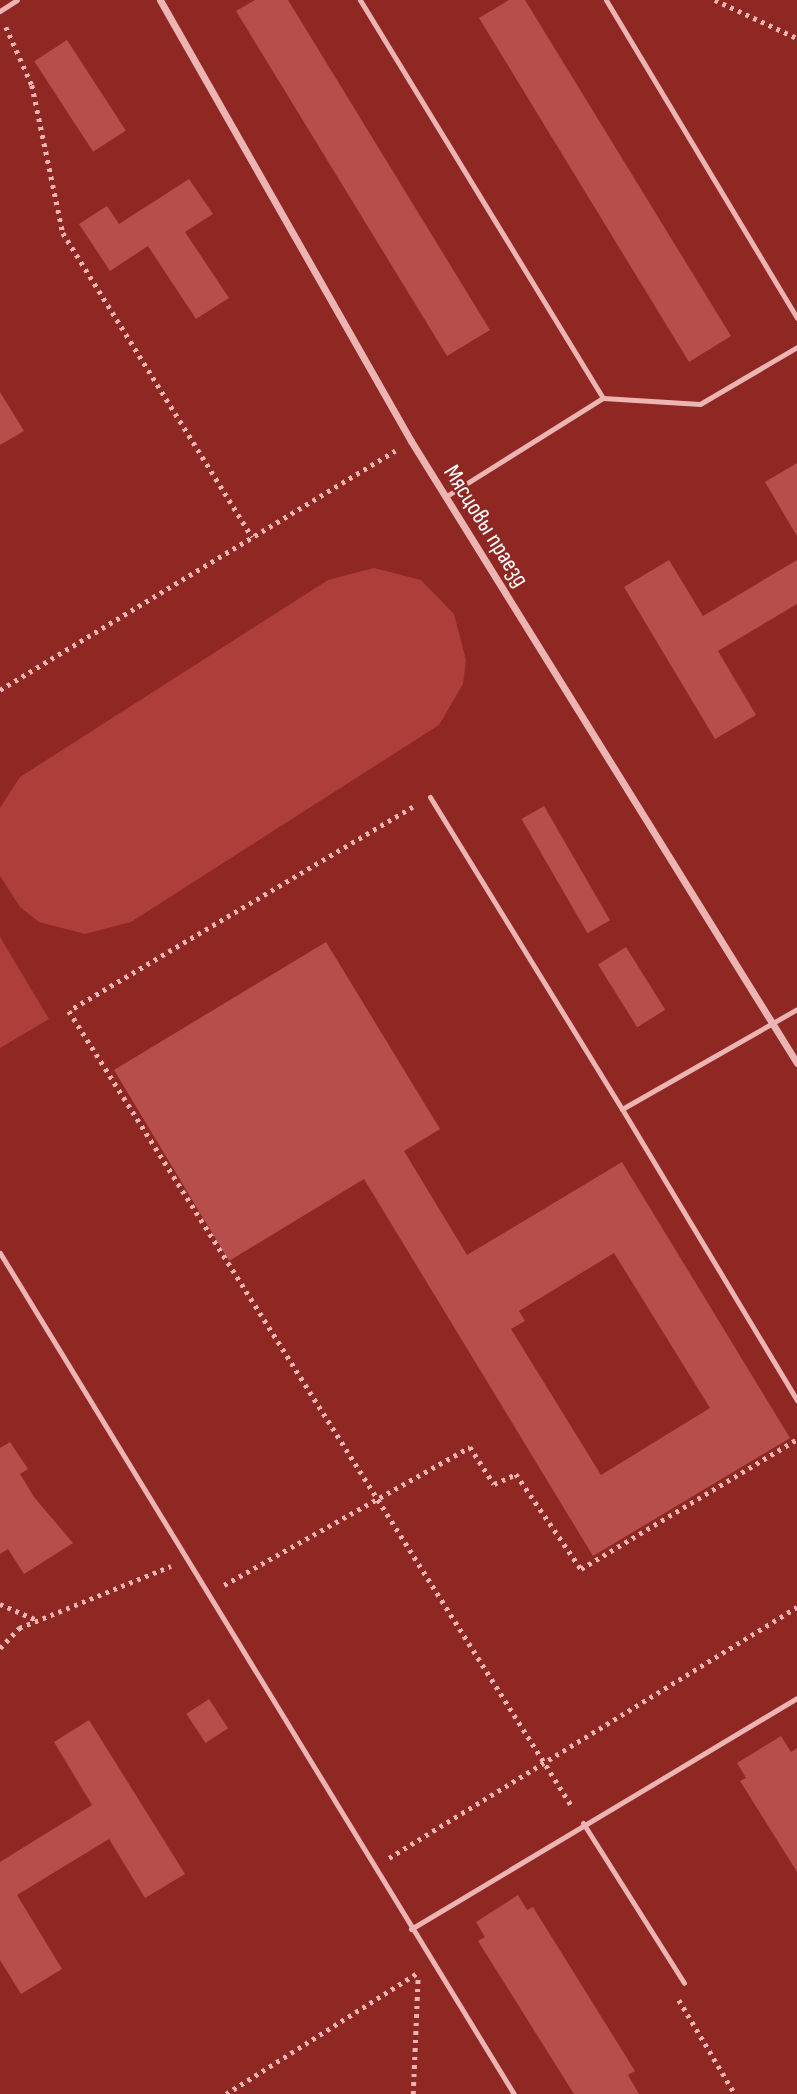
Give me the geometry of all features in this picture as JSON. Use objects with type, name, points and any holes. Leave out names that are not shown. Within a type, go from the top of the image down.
[{"type":"street","name":"Мясцовы праезд","points":[[160,0],[411,442],[797,1063]]},
{"type":"lane","points":[[0,12],[17,0]]},
{"type":"lane","points":[[360,0],[603,398]]},
{"type":"lane","points":[[606,0],[797,317]]},
{"type":"lane","points":[[445,496],[603,398],[700,404],[797,346]]},
{"type":"lane","points":[[430,797],[797,1400]]},
{"type":"lane","points":[[622,1109],[797,1009]]},
{"type":"lane","points":[[0,1253],[373,1868],[514,2094]]},
{"type":"lane","points":[[411,1929],[583,1823],[797,1698]]},
{"type":"lane","points":[[583,1823],[684,1983]]},
{"type":"path","points":[[715,0],[797,38]]},
{"type":"path","points":[[0,12],[32,85],[63,233],[252,537]]},
{"type":"path","points":[[0,690],[411,442]]},
{"type":"path","points":[[430,797],[69,1011],[374,1498],[583,1823]]},
{"type":"path","points":[[207,1593],[470,1447],[494,1484],[516,1474],[581,1569],[797,1439]]},
{"type":"path","points":[[0,1648],[19,1628],[187,1560]]},
{"type":"path","points":[[0,1604],[37,1620]]},
{"type":"path","points":[[373,1868],[797,1607]]},
{"type":"path","points":[[226,2094],[432,1964]]},
{"type":"path","points":[[413,2094],[419,1972]]},
{"type":"path","points":[[684,1983],[678,1998],[735,2094]]},
{"type":"shaded area","points":[[374,568],[421,580],[454,614],[466,660],[463,684],[439,725],[131,922],[85,934],[39,922],[20,907],[0,876],[0,808],[20,777],[328,580]]},
{"type":"shaded area","points":[[0,937],[49,1019],[0,1048]]},
{"type":"building","points":[[255,0],[288,0],[490,330],[447,356],[236,11]]},
{"type":"building","points":[[509,0],[525,0],[731,336],[689,362],[479,18]]},
{"type":"building","points":[[67,40],[126,131],[93,152],[34,61]]},
{"type":"building","points":[[189,179],[213,214],[185,232],[229,298],[196,319],[148,246],[110,271],[79,224],[107,206],[119,224]]},
{"type":"building","points":[[0,392],[24,431],[0,445]]},
{"type":"building","points":[[797,463],[797,536],[765,482]]},
{"type":"building","points":[[669,560],[703,616],[797,560],[797,604],[718,651],[756,715],[715,739],[624,587]]},
{"type":"building","points":[[544,806],[610,920],[587,933],[521,819]]},
{"type":"building","points":[[326,942],[440,1129],[404,1151],[467,1255],[622,1162],[790,1438],[593,1556],[364,1179],[229,1261],[114,1070]],"holes":[[[614,1253],[710,1408],[601,1475],[511,1329],[525,1321],[519,1311]]]},
{"type":"building","points":[[626,947],[665,1010],[637,1027],[598,964]]},
{"type":"building","points":[[10,1442],[28,1469],[20,1474],[34,1497],[73,1543],[24,1574],[8,1549],[0,1554],[0,1448]]},
{"type":"building","points":[[209,1699],[228,1728],[205,1743],[186,1714]]},
{"type":"building","points":[[89,1720],[185,1874],[145,1898],[109,1839],[17,1895],[62,1969],[21,1994],[0,1960],[0,1862],[92,1805],[54,1742]]},
{"type":"building","points":[[781,1736],[791,1752],[797,1748],[797,1872],[740,1781],[746,1778],[737,1763]]},
{"type":"building","points":[[518,1895],[527,1910],[533,1907],[635,2071],[628,2075],[639,2094],[574,2094],[478,1941],[485,1937],[476,1922]]}]
